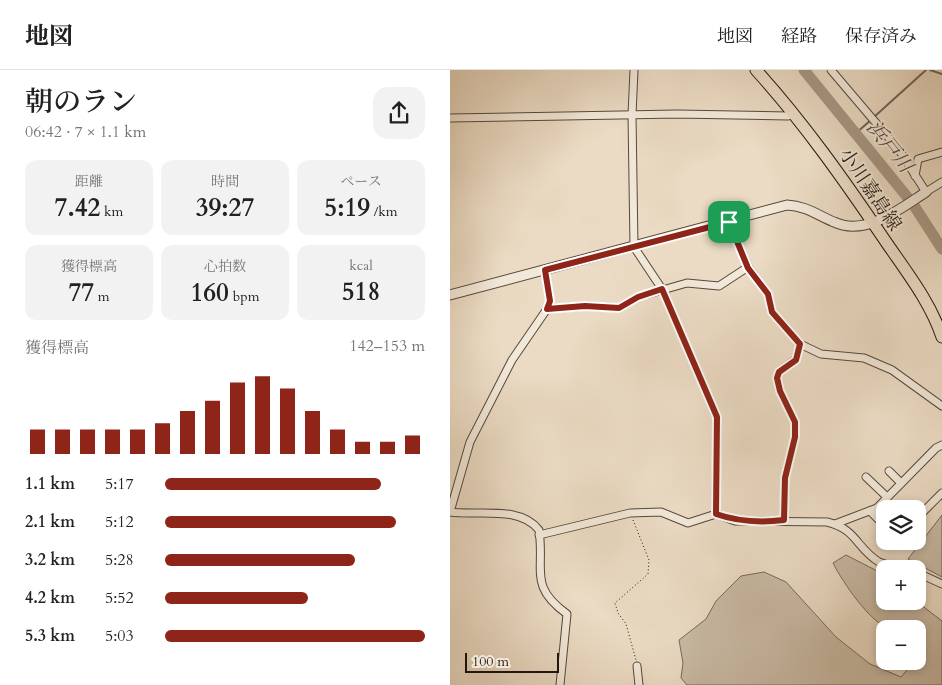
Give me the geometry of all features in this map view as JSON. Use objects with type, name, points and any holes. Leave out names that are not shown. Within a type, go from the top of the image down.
[{"type":"main road","name":"小川嘉島線","points":[[756,70],[794,112],[827,155],[922,295],[942,337]]},
{"type":"street","points":[[634,70],[632,115],[634,247],[662,289],[717,417],[716,514]]},
{"type":"street","points":[[831,70],[899,150],[925,193]]},
{"type":"street","points":[[450,118],[632,115],[788,116],[794,112]]},
{"type":"street","points":[[915,176],[918,159],[942,152]]},
{"type":"street","points":[[450,295],[787,205],[808,208],[836,223],[846,226],[873,222],[884,218],[942,182]]},
{"type":"street","points":[[729,222],[748,268],[768,294],[772,312],[800,344],[821,354],[864,358],[874,362],[892,370],[942,406]]},
{"type":"street","points":[[547,309],[585,306],[619,308],[638,297],[687,283],[719,286],[748,268]]},
{"type":"street","points":[[545,270],[550,301],[547,309],[512,360],[470,442],[450,512],[506,512],[536,527],[540,535],[541,585],[557,606],[567,614],[560,685]]},
{"type":"street","points":[[784,520],[785,478],[795,437],[795,422],[780,391],[777,378],[779,372],[796,360],[800,344]]},
{"type":"street","points":[[834,524],[877,508],[936,448],[941,447]]},
{"type":"street","points":[[889,471],[901,483]]},
{"type":"street","points":[[866,477],[887,497]]},
{"type":"street","points":[[926,509],[942,493]]},
{"type":"street","points":[[870,511],[876,517]]},
{"type":"street","points":[[540,535],[630,513],[661,512],[688,523],[716,514],[735,521],[764,523],[784,520],[834,524],[848,530],[867,552],[877,560]]},
{"type":"street","points":[[926,577],[942,584]]},
{"type":"street","points":[[637,666],[639,685]]},
{"type":"path","points":[[630,513],[649,560],[648,574],[615,604],[618,613],[626,624],[637,666]]},
{"type":"shaded area","points":[[942,515],[942,577],[926,569],[926,560],[908,559],[915,550],[926,550],[926,536]]},
{"type":"shaded area","points":[[846,555],[876,570],[876,610],[926,609],[942,621],[942,685],[687,685],[681,678],[683,663],[679,640],[706,619],[716,601],[741,576],[764,572],[786,582],[836,637],[870,664],[876,667],[876,670],[884,670],[901,677],[907,670],[926,670],[926,620],[876,620],[857,600],[833,563]]},
{"type":"waterway","name":"浜戸川","points":[[804,70],[913,204],[942,249]]},
{"type":"waterway","points":[[874,117],[926,70]]},
{"type":"waterway","points":[[930,70],[942,74]]},
{"type":"waterway","points":[[856,133],[871,120]]},
{"type":"route","points":[[729,222],[740,242],[748,268],[768,294],[772,312],[800,344],[796,360],[777,374],[780,391],[795,422],[795,437],[785,478],[784,520],[764,523],[735,521],[716,514],[715,498],[718,471],[717,417],[662,289],[638,297],[619,308],[585,306],[547,309],[550,301],[545,270],[729,222]]}]
